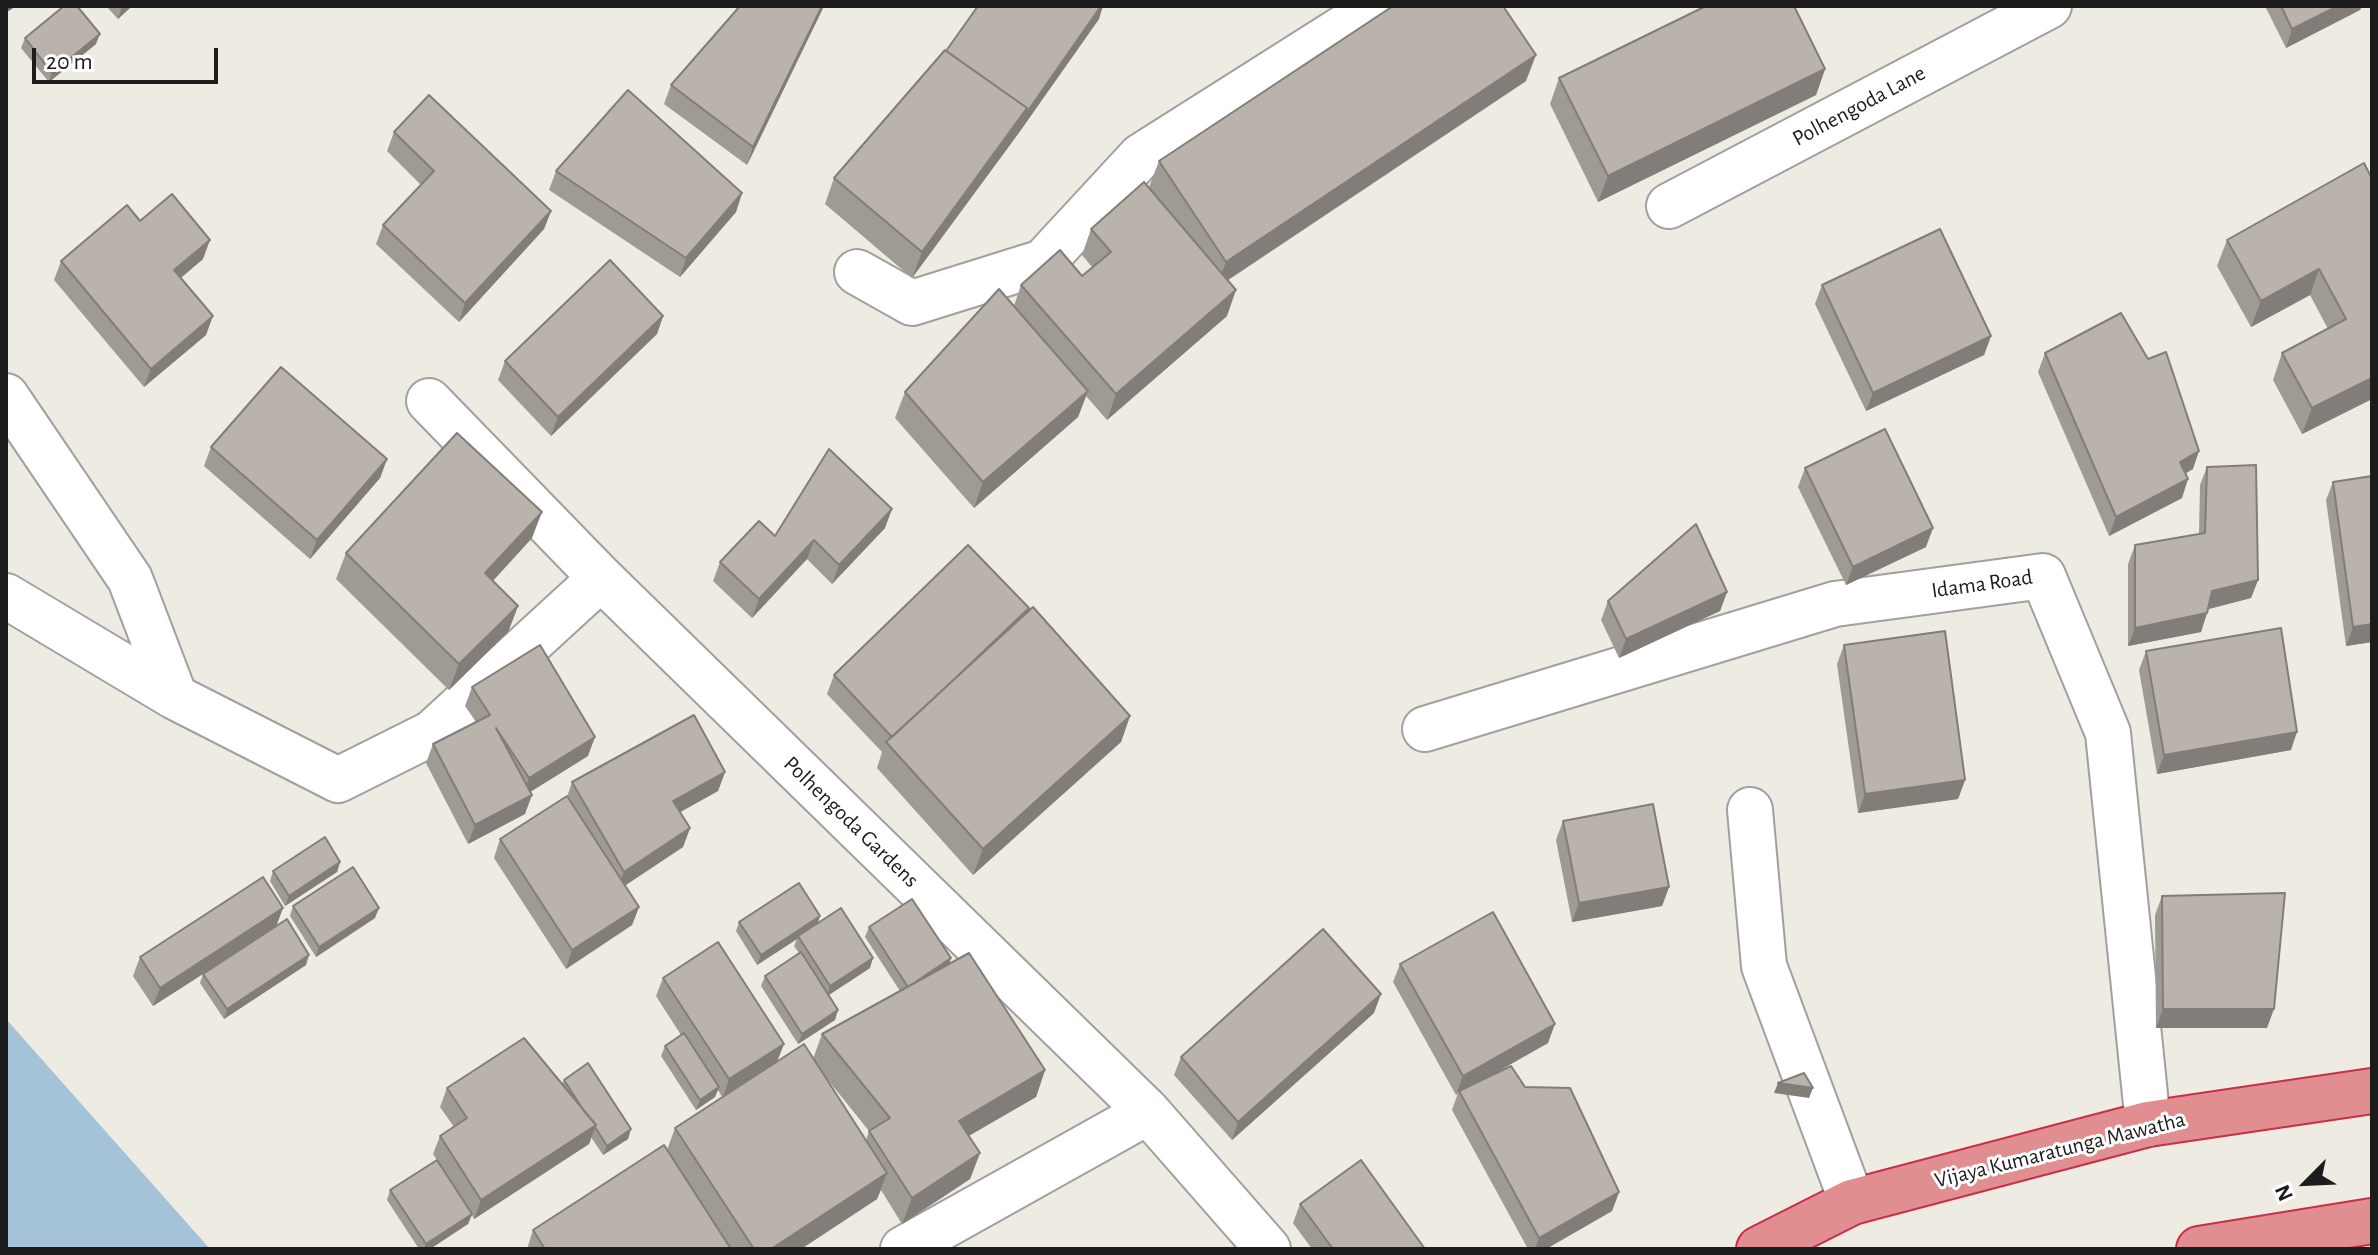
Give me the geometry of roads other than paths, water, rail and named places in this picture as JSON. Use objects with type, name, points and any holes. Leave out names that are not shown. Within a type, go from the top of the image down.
[{"type":"highway","name":"Vijaya Kumaratunga Mawatha","points":[[1759,1249],[1852,1202],[2148,1124],[2372,1091]]},
{"type":"highway","points":[[2199,1249],[2372,1221]]},
{"type":"street","points":[[857,272],[912,303],[1043,262],[1141,156],[1378,6]]},
{"type":"street","name":"Polhengoda Lane","points":[[1669,206],[2049,6]]},
{"type":"street","points":[[6,396],[130,579],[175,697]]},
{"type":"street","name":"Polhengoda Gardens","points":[[429,401],[601,578],[1148,1112],[1268,1249]]},
{"type":"street","name":"Idama Road","points":[[1425,729],[1835,604],[2043,576],[2108,733],[2148,1124]]},
{"type":"street","points":[[6,596],[175,697],[338,780],[432,733],[601,578]]},
{"type":"street","points":[[1750,810],[1764,966],[1852,1202]]},
{"type":"street","points":[[903,1249],[1148,1112]]},
{"type":"water","points":[[6,1019],[210,1249],[6,1249]]},
{"type":"railway","points":[[6,9],[11,6]]}]
